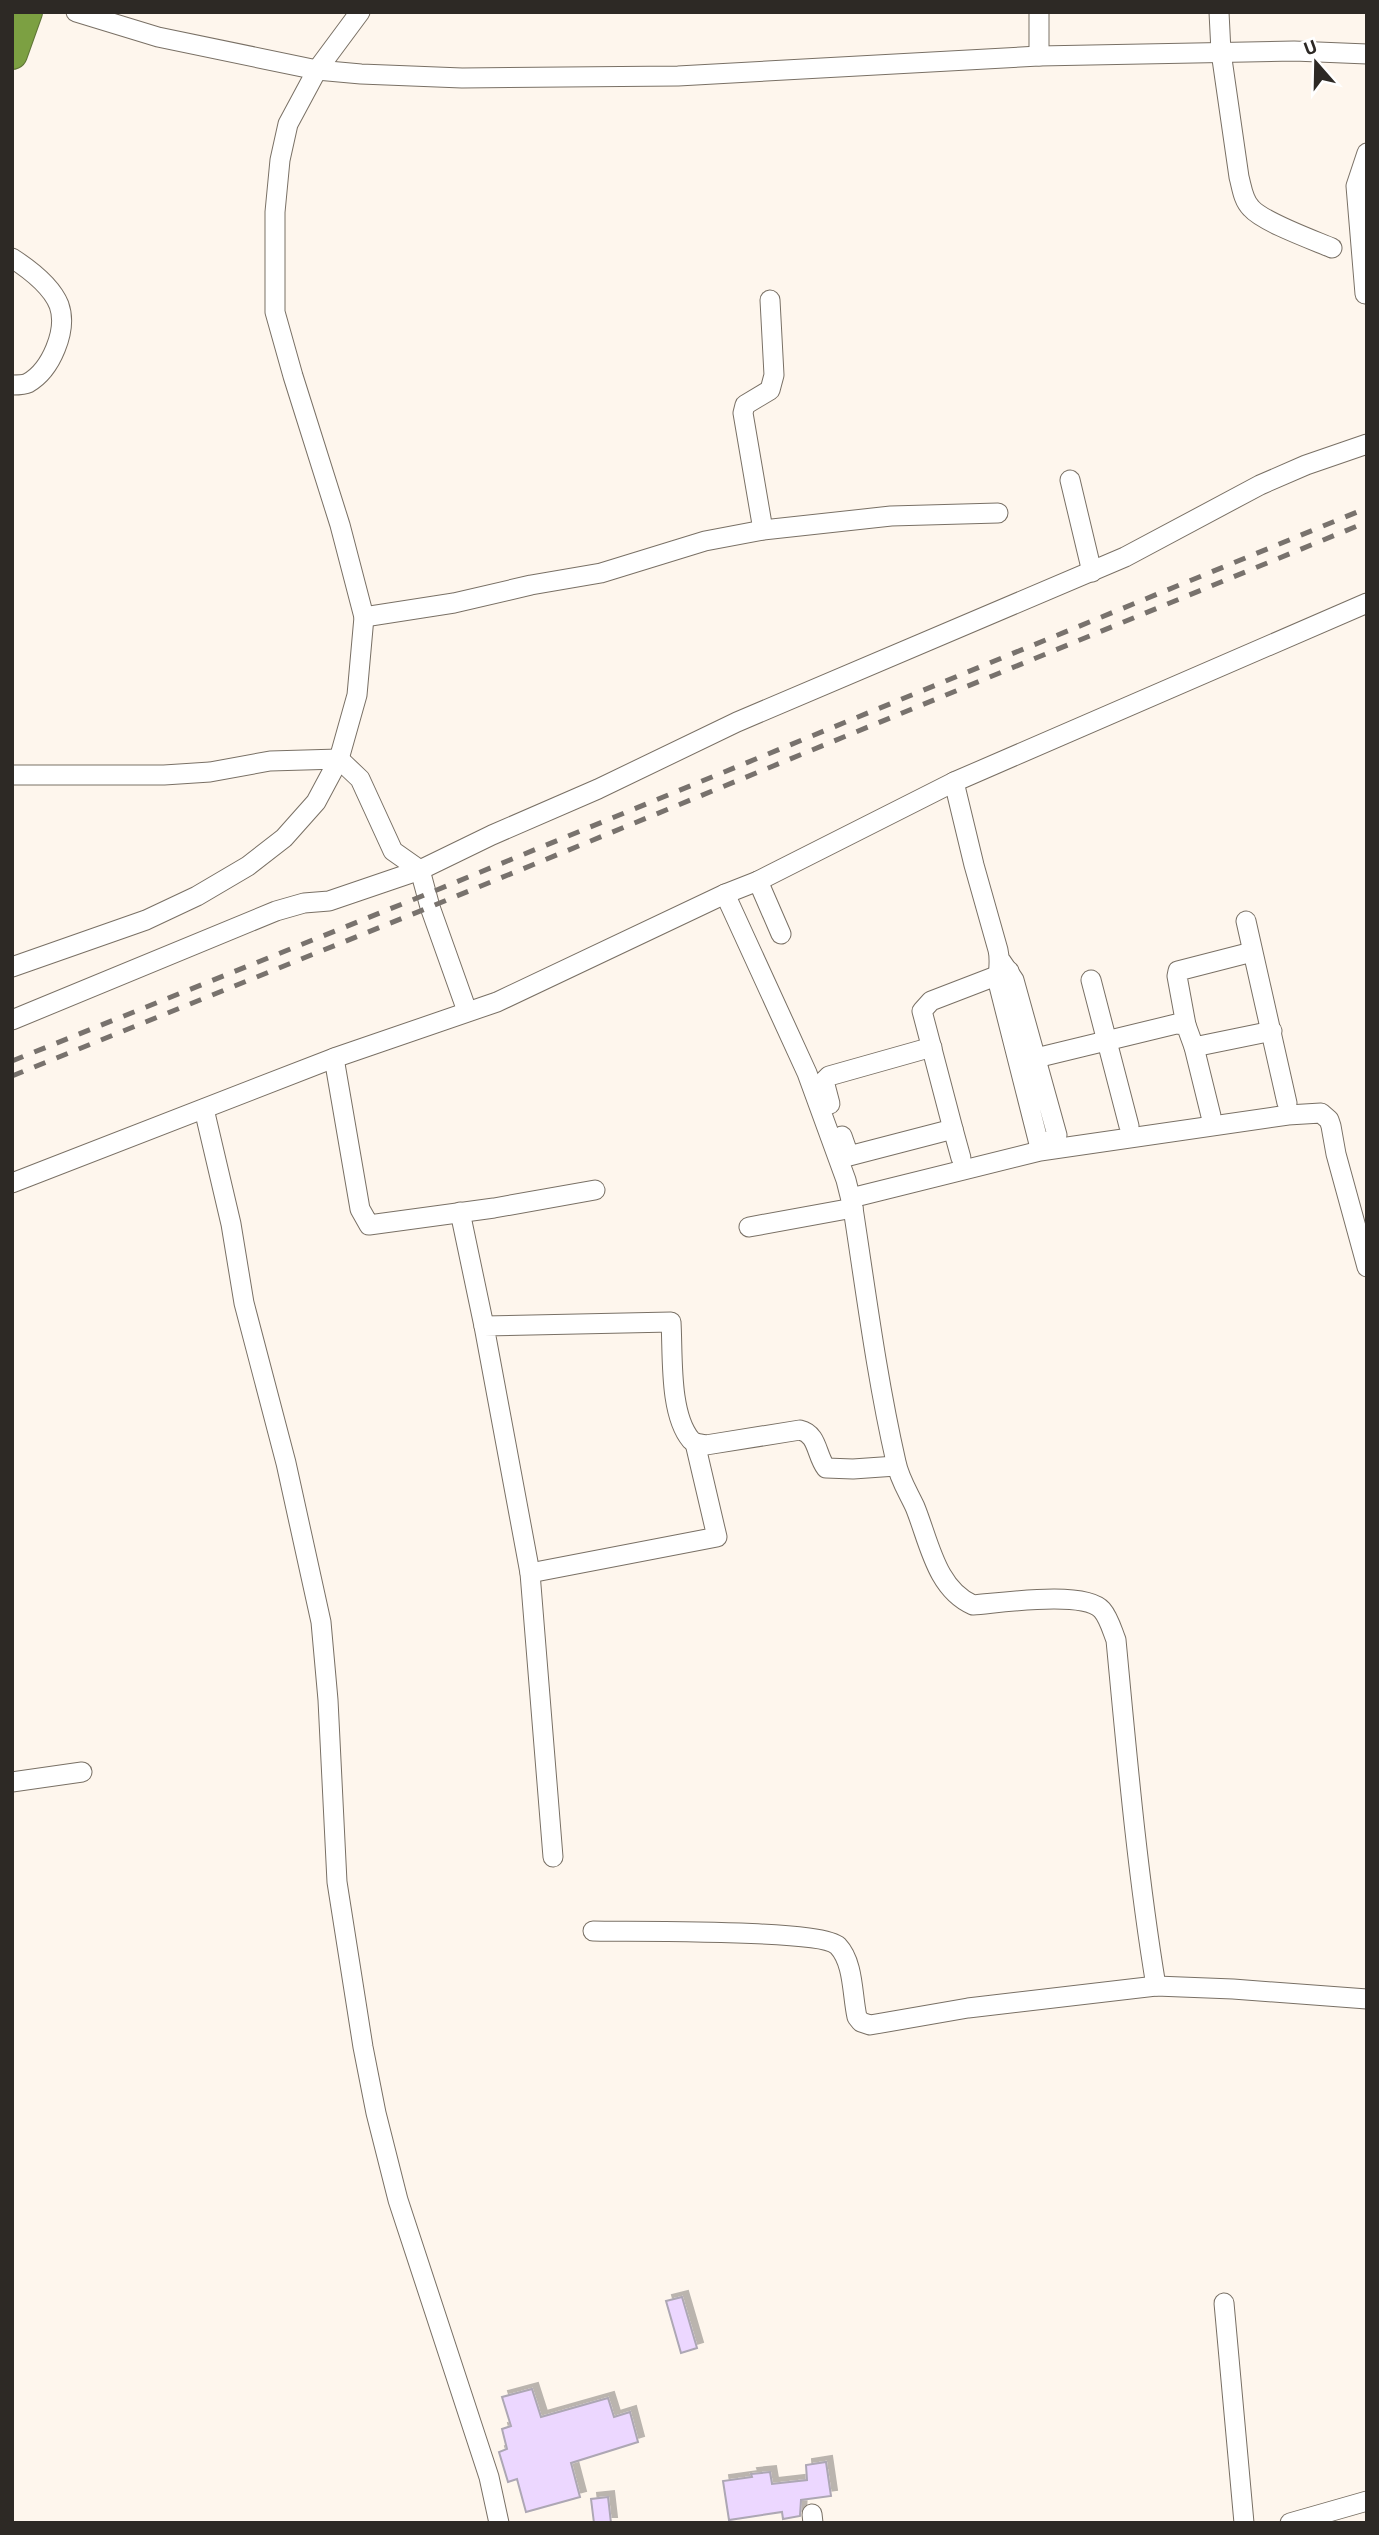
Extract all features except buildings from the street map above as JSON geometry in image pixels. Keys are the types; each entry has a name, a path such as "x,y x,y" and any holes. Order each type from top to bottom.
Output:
{"highway":[{"path":"12,54 27,12"}],"street":[{"path":"76,12 158,37 317,70 462,78 678,76 1039,56 1294,51 1367,54"},
{"path":"12,967 146,920 197,896 248,866 284,838 316,802 339,759 356,695 364,617 337,515 292,376 275,312 275,212 280,160 288,124 317,70 360,12"},
{"path":"1039,12 1039,56"},
{"path":"1219,12 1221,52 1244,197 1251,209 1332,248"},
{"path":"1365,294 1356,186 1367,153"},
{"path":"12,258 32,271 50,292 59,305 62,328 54,351 40,373 26,384 12,385"},
{"path":"763,530 744,413 745,405 770,390 774,376 770,300"},
{"path":"12,1020 276,911 304,903 330,901 420,870 737,722 1125,557 1260,485 1306,465 1367,444"},
{"path":"1070,480 1092,572"},
{"path":"364,617 454,603 531,585 601,573 705,541 763,530 891,516 998,513"},
{"path":"12,1183 334,1058 497,1002 758,881 954,782 1367,603"},
{"path":"12,775 164,775 211,772 270,761 339,759 360,779 393,852 420,870 430,907 467,1011"},
{"path":"954,782 974,866 1029,1062 1176,1024 1186,1025"},
{"path":"758,881 781,934"},
{"path":"725,894 807,1073 852,1203 896,1466 941,1572 950,1588 961,1599 973,1605 1069,1599 1087,1601 1101,1609 1109,1621 1116,1640 1133,1822 1156,1986"},
{"path":"1246,921 1287,1103"},
{"path":"1211,1116 1186,1025 1178,971 1252,951"},
{"path":"961,1158 922,1016 925,1007 932,1001 1002,969"},
{"path":"1091,980 1129,1126"},
{"path":"1194,1047 1272,1031"},
{"path":"932,1046 829,1076 824,1085 849,1156 953,1129"},
{"path":"334,1058 360,1209 369,1225 596,1190"},
{"path":"204,1109 231,1224 244,1303 309,1558 321,1622 328,1700 337,1882 376,2113 398,2200 489,2477 499,2523"},
{"path":"748,1227 852,1203 1040,1151 1321,1113 1329,1119 1367,1267"},
{"path":"460,1212 530,1573 553,1857"},
{"path":"484,1326 671,1322 674,1389 680,1417 695,1443 706,1445 800,1430 808,1431 812,1436 819,1458 826,1468 843,1470 896,1466"},
{"path":"530,1573 717,1537 695,1443"},
{"path":"12,1782 82,1772"},
{"path":"593,1931 795,1936 835,1943 845,1955 857,2017 861,2022 870,2025 968,2008 1156,1986 1367,1999"},
{"path":"1224,2304 1244,2523"},
{"path":"1290,2523 1367,2501"}],"railway":[{"path":"12,1061 427,894 1367,508"},
{"path":"12,1076 1367,522"}]}
